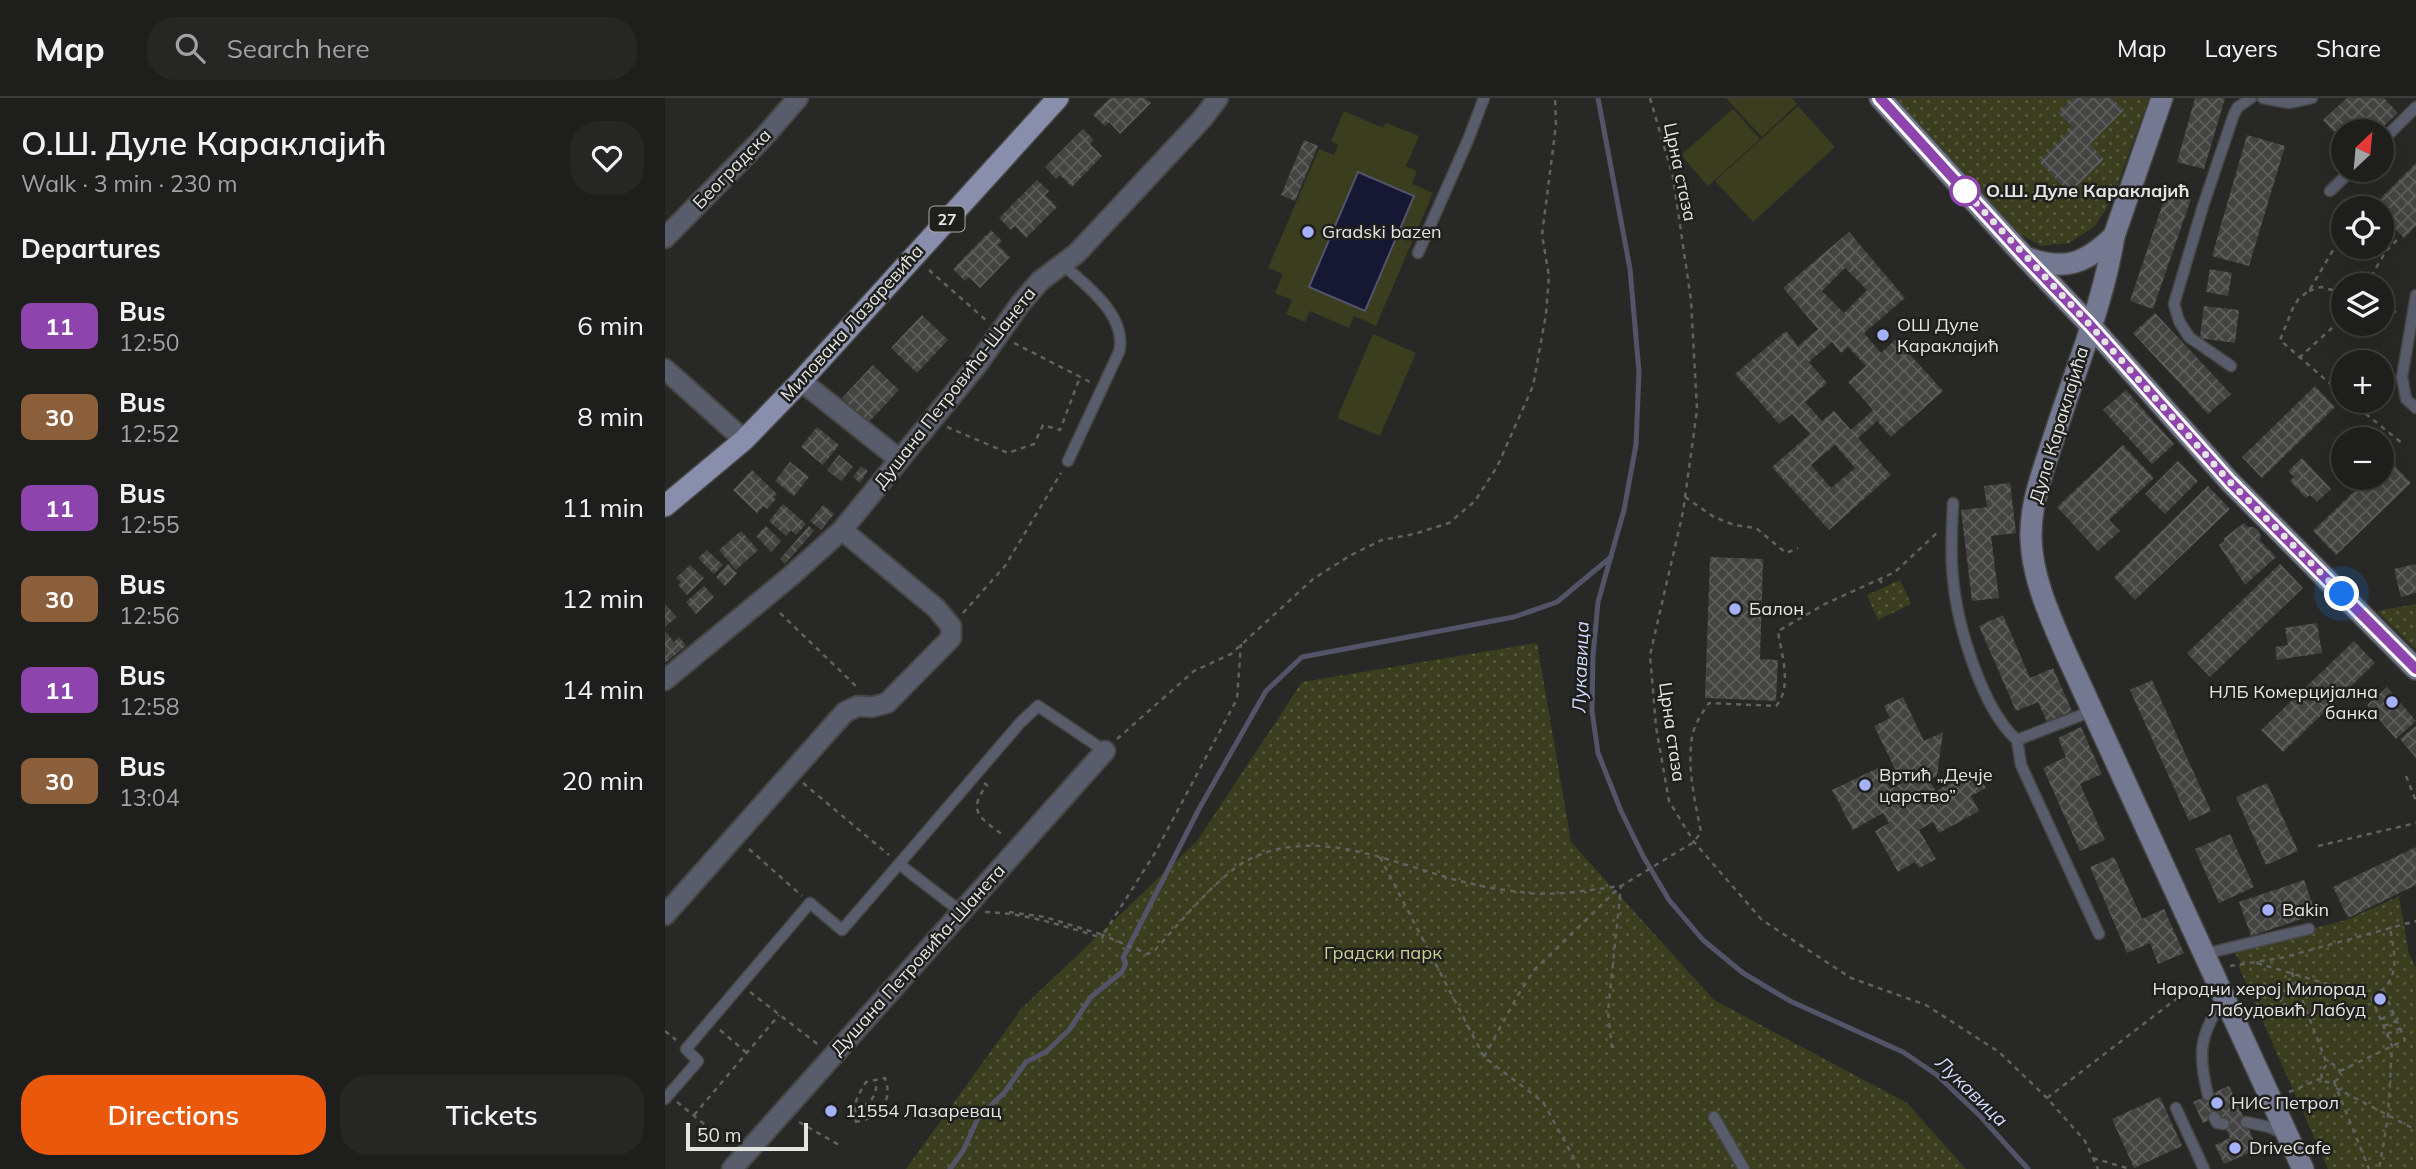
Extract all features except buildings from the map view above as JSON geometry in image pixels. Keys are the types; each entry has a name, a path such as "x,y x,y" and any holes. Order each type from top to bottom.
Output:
{"main road":[{"name":"Милована Лазаревића","path":"665,506 744,440 801,381 1058,98"}],"street":[{"name":"Београдска","path":"665,238 798,98"},
{"name":"Душана Петровића-Шанета","path":"665,680 792,576 842,530 977,365 1040,281 1077,253 1194,128 1218,98"},
{"path":"1880,98 2090,325 2230,482 2416,669"},
{"name":"Дула Караклајића","path":"2162,98 2114,236 2090,325 2038,486 2033,506 2031,539 2047,609 2303,1169"},
{"path":"2024,256 2049,264 2075,264 2095,254 2114,236"},
{"path":"665,369 744,440"},
{"path":"801,381 899,459"},
{"path":"665,915 845,712 858,706 871,707 887,703 951,638 951,626 936,608 842,530"},
{"name":"Душана Петровића-Шанета","path":"735,1159 1105,751"}],"lane":[{"path":"1418,253 1484,98"},
{"path":"2231,366 2189,337 2179,321 2175,304 2203,206 2234,114 2238,107 2251,98"},
{"path":"2263,98 2289,103 2312,98"},
{"path":"2394,129 2416,107"},
{"path":"2330,191 2339,182"},
{"path":"1062,264 1108,309 1117,325 1121,345 1068,461"},
{"path":"2416,295 2403,368 2406,399 2416,408"},
{"path":"1953,503 1953,578 1963,633 2000,723 2017,740 2021,765 2099,934"},
{"path":"667,1097 698,1061 686,1049 810,903 842,930 1038,706 1105,751"},
{"path":"2017,740 2092,711"},
{"path":"899,864 960,911"},
{"path":"2204,954 2309,929"},
{"path":"2209,1095 2201,1062 2201,1048 2224,997"},
{"path":"2176,1108 2204,1169"},
{"path":"1714,1117 1744,1169"},
{"path":"2214,1117 2217,1123 2224,1124"},
{"path":"2246,1122 2269,1127 2287,1135"}],"path":[{"path":"1105,751 1194,671 1231,654 1313,579 1351,555 1382,540 1449,523 1475,501 1497,467 1532,386 1546,314 1549,276 1542,235 1556,125 1555,98"},
{"name":"Црна стаза","path":"1650,98 1672,177 1691,300 1697,410 1685,497 1650,654 1656,727 1669,801 1694,842 1762,920 1851,978 1926,1005 1999,1052 2047,1098 2085,1141 2098,1169"},
{"path":"2373,273 2386,251 2399,238"},
{"path":"2309,291 2331,253"},
{"path":"2331,290 2321,287 2299,298 2280,340 2331,385"},
{"path":"2394,311 2411,317"},
{"path":"2299,358 2331,328"},
{"path":"942,424 1008,453 1034,444 1043,425 1060,430 1080,377"},
{"path":"2365,413 2403,444"},
{"path":"951,626 1006,566 1068,461"},
{"path":"1685,497 1714,517 1734,525 1756,528 1786,553 1798,548"},
{"path":"1484,1056 1535,969 1621,886 1694,842 1701,832 1694,801 1692,737 1699,717 1709,702 1776,706 1781,700 1784,662 1778,631 1825,604 1895,572 1952,519"},
{"path":"1879,579 1884,586"},
{"path":"780,613 858,687 860,692"},
{"path":"960,911 1002,912 1102,938 1155,853 1237,699 1241,644"},
{"path":"976,775 987,785 978,799 978,815 1012,843"},
{"path":"2406,776 2416,801"},
{"path":"800,781 899,864"},
{"path":"2318,846 2416,823"},
{"path":"744,845 810,903"},
{"path":"1105,935 1148,954 1155,950 1230,871 1247,860 1272,851 1303,846 1331,847 1380,857 1467,883 1523,893 1569,892 1621,886"},
{"path":"1380,857 1484,1056 1543,1102 1580,1169"},
{"path":"1612,1048 1608,1012 1621,886"},
{"path":"2230,966 2257,963 2416,920"},
{"path":"2257,963 2371,997 2384,990 2396,964 2390,928"},
{"path":"2291,973 2280,1003 2307,1012"},
{"path":"2291,973 2327,1064"},
{"path":"2047,1098 2203,979"},
{"path":"742,986 826,1051"},
{"path":"2340,1071 2405,1040 2384,990"},
{"path":"2371,997 2392,1046 2388,1117 2379,1169"},
{"path":"2381,1019 2394,1014"},
{"path":"694,1115 779,1015"},
{"path":"710,1021 747,1054"},
{"path":"2384,1026 2397,1021"},
{"path":"2387,1034 2401,1028"},
{"path":"2327,1064 2333,1064 2340,1071"},
{"path":"2327,1064 2321,1073 2326,1082 2338,1079 2340,1071"},
{"path":"2289,1092 2322,1078"},
{"path":"885,1079 885,1104 869,1119 855,1124 854,1110 854,1103 866,1082 885,1079"},
{"path":"854,1110 869,1104 873,1099 876,1080"},
{"path":"2334,1082 2369,1169"},
{"path":"2336,1088 2416,1130"},
{"path":"667,1097 694,1115 735,1159"},
{"path":"797,1121 839,1145"},
{"path":"2093,1158 2130,1169"}],"green space":[{"path":"1726,98 1791,98 1797,104 1762,137"},
{"path":"1892,98 2149,98 2112,200 2095,226 2069,243 2041,246 2012,230"},
{"path":"1798,106 1835,147 1753,222 1715,181"},
{"path":"1733,109 1760,139 1708,186 1681,155"},
{"name":"Gradski bazen","path":"1344,111 1383,128 1386,123 1419,136 1406,166 1417,171 1412,184 1433,193 1376,326 1354,316 1349,328 1310,311 1305,322 1286,314 1292,300 1275,293 1283,274 1268,268 1319,149 1334,155 1338,144 1331,141"},
{"path":"1373,334 1416,353 1380,436 1337,418"},
{"path":"1900,580 1911,604 1878,620 1867,595"},
{"path":"2416,604 2416,650 2377,611"},
{"name":"Градски парк","path":"1537,643 1571,842 1714,1000 1907,1103 1966,1169 906,1169 1022,1008 1197,841 1302,682"},
{"path":"2399,896 2409,954 2416,968 2416,1169 2328,1169 2238,965 2241,963 2233,950 2349,919"}],"water":[{"path":"1358,172 1414,196 1365,311 1309,287"}],"waterway":[{"name":"Лукавица","path":"1598,98 1630,269 1639,372 1636,445 1624,510 1598,602 1593,656 1592,711 1598,753 1621,811 1669,900 1703,940 1743,973 1790,1001 1903,1052 1937,1075 1981,1117 2028,1169"},
{"path":"950,1169 963,1151 979,1116 1004,1093 1026,1062 1046,1052 1069,1030 1091,997 1122,972 1126,963 1123,958 1199,809 1266,691 1302,657 1514,617 1557,602 1611,557"}],"bus line":[{"name":"11","path":"1880,98 2090,325 2230,482 2416,669"}],"place":[{"name":"О.Ш. Дуле Караклајић","path":"1965,191"},
{"name":"Gradski bazen","path":"1308,232"},
{"name":"ОШ Дуле Караклајић","path":"1883,335"},
{"name":"Балон","path":"1735,609"},
{"name":"НЛБ Комерцијална банка","path":"2392,702"},
{"name":"Вртић „Дечје царство”","path":"1865,785"},
{"name":"Bakin","path":"2268,910"},
{"name":"Народни херој Милорад Лабудовић Лабуд","path":"2380,999"},
{"name":"НИС Петрол","path":"2217,1103"},
{"name":"11554 Лазаревац","path":"831,1111"},
{"name":"DriveCafe","path":"2235,1148"}],"route":[{"path":"1965,191 1962,188 2090,325 2230,482 2342,594"}]}
